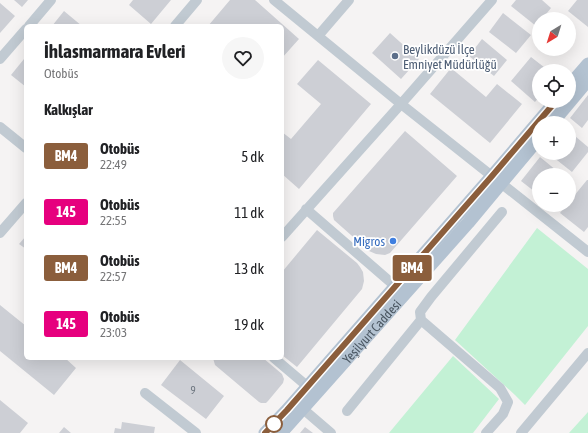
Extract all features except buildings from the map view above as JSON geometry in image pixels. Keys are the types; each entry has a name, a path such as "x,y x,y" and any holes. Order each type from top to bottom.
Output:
{"main road":[{"path":"576,78 588,64"},
{"path":"558,116 588,80"},
{"name":"Yeşilyurt Caddesi","path":"282,433 468,223 496,180 551,108"},
{"name":"Yeşilyurt Caddesi","path":"265,433 395,286 496,180 532,145"}],"street":[{"path":"30,24 51,0"},
{"path":"177,24 197,0"},
{"path":"274,0 496,180 587,250"},
{"path":"318,36 348,0"},
{"path":"284,235 492,0"},
{"path":"0,59 24,31"},
{"path":"0,127 24,146"},
{"path":"0,233 24,204"},
{"path":"306,210 395,286"},
{"path":"486,433 503,414 508,402 500,388 421,320 420,312 430,297 502,212"},
{"path":"347,411 421,320"},
{"path":"521,433 588,353"},
{"path":"276,360 307,386"},
{"path":"145,393 196,433"},
{"path":"303,409 331,433"}],"green space":[{"path":"537,228 588,269 588,326 525,405 455,340"},
{"path":"453,356 499,399 473,433 389,433"},
{"path":"588,412 588,433 569,433"}],"bus line":[{"name":"BM4","path":"265,433 287,410 550,108"}],"place":[{"name":"Beylikdüzü İlçe Emniyet Müdürlüğü","path":"395,56"},
{"name":"Migros","path":"393,241"}]}
